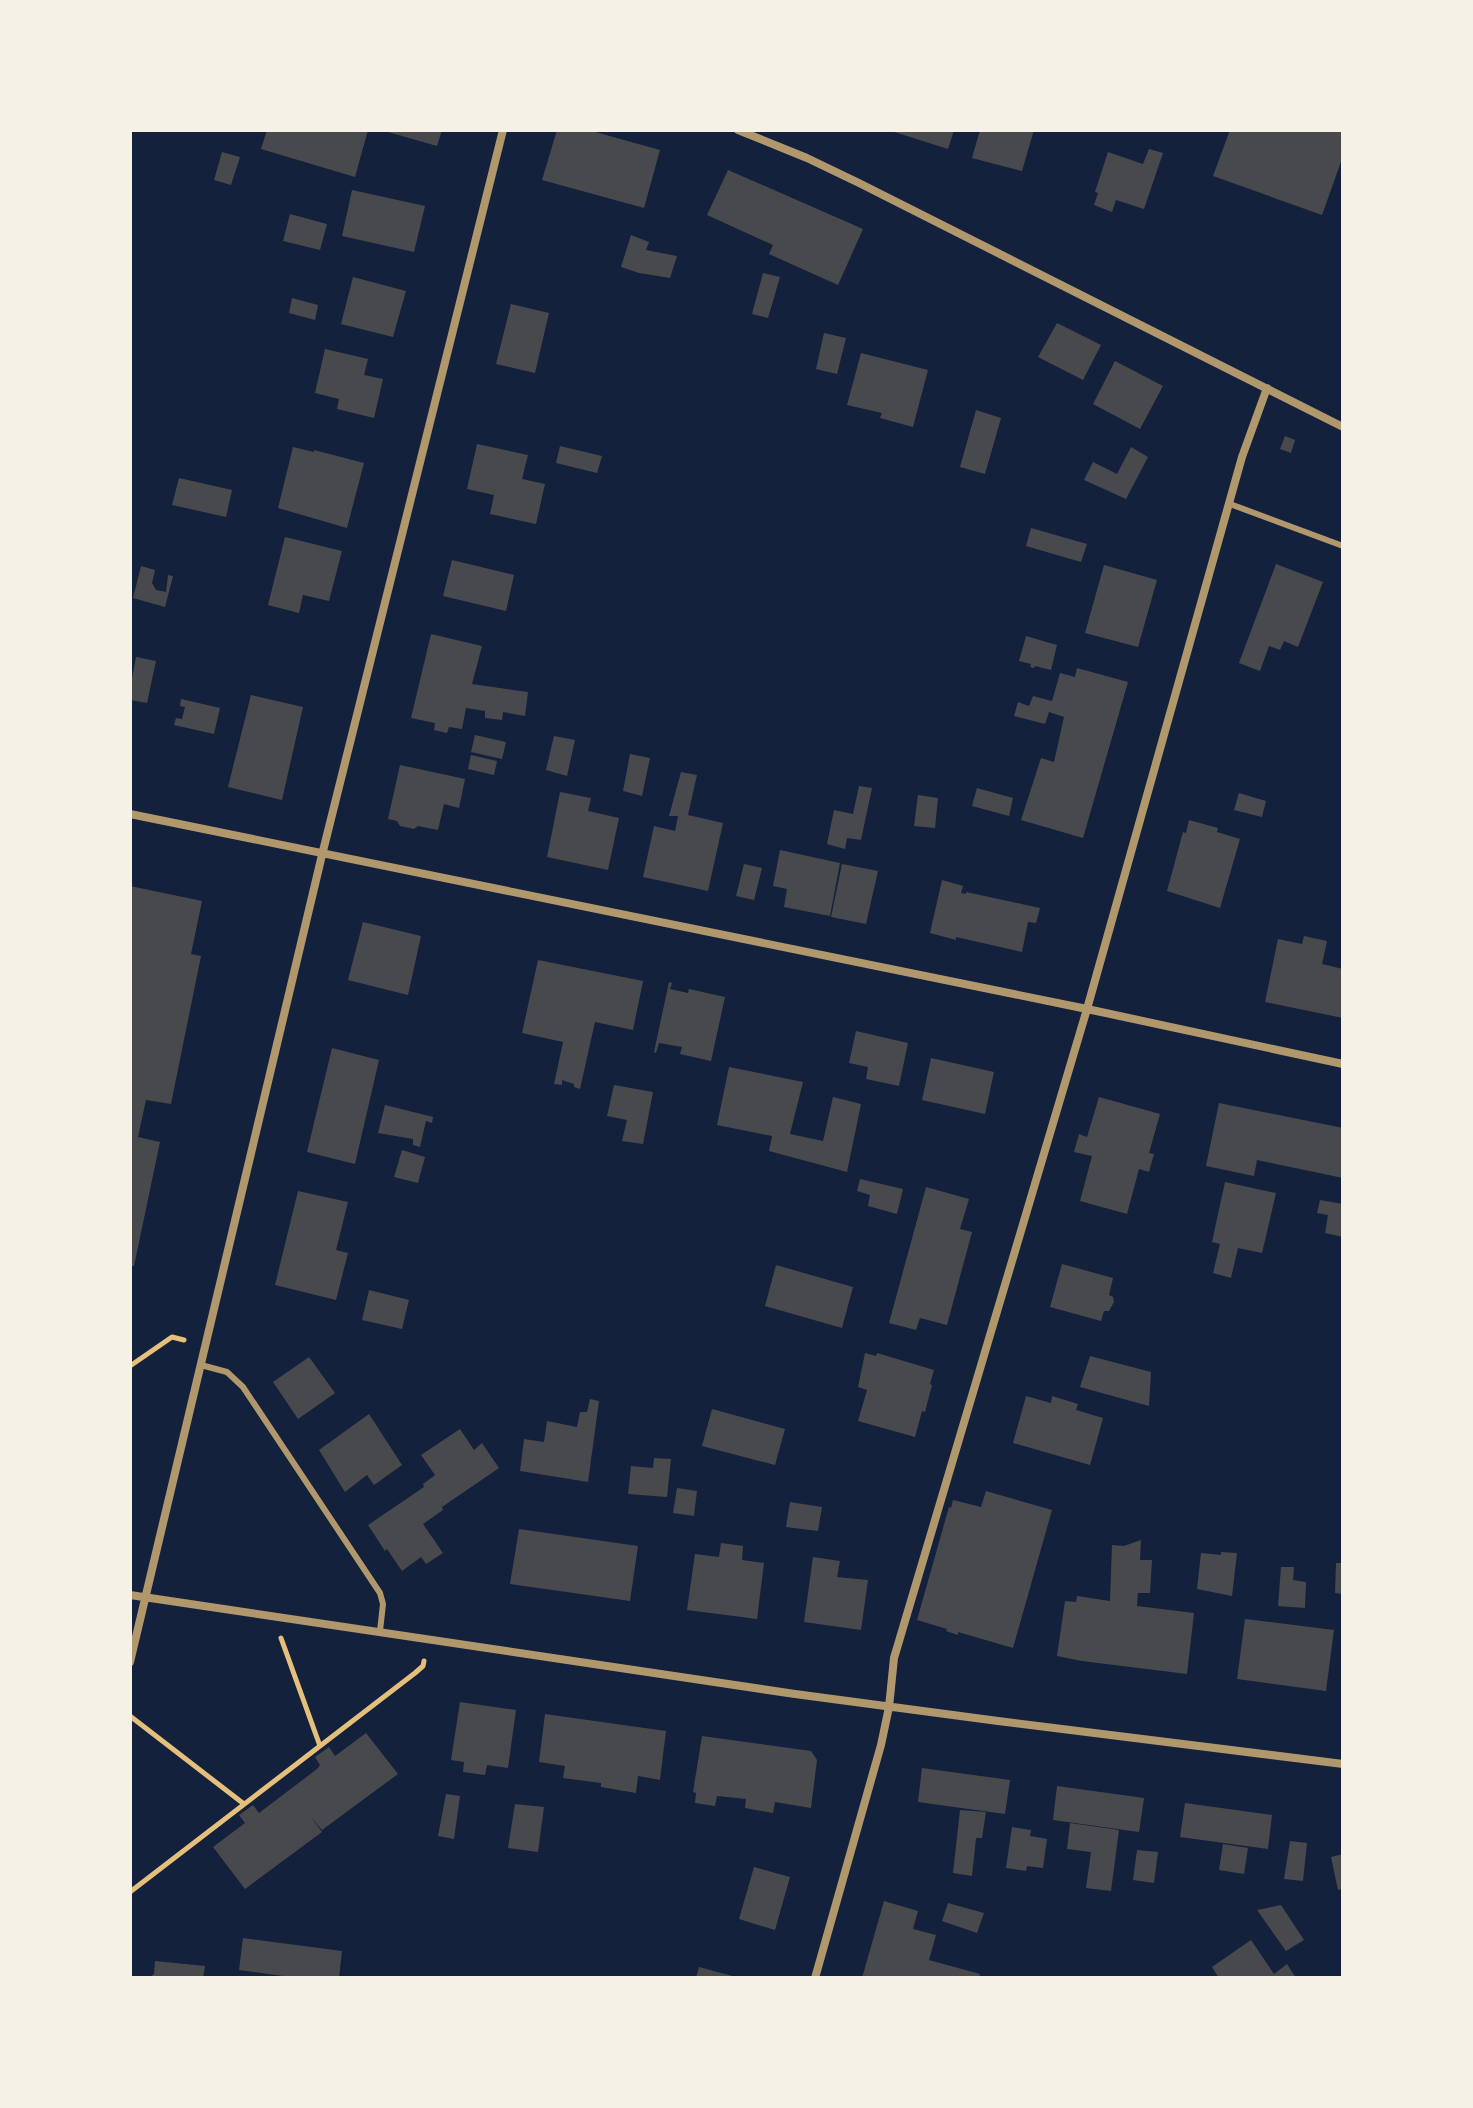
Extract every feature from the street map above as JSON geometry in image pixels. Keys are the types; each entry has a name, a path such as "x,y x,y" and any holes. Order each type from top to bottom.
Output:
{"street":[{"path":"130,1662 322,855 503,130"},
{"path":"738,130 859,183 1343,427"},
{"path":"815,1978 881,1745 894,1658 1087,1009 1249,437 1267,388"},
{"path":"130,814 1343,1064"},
{"path":"130,1595 889,1707 1343,1764"}],"lane":[{"path":"1230,504 1343,546"},
{"path":"201,1365 227,1372 243,1387 380,1593 383,1604 380,1631"}],"path":[{"path":"130,1366 172,1337 206,1345"},
{"path":"273,1615 320,1746"},
{"path":"130,1892 423,1666 428,1639"},
{"path":"130,1716 244,1804"}],"building":[{"path":"267,130 368,130 355,177 261,149"},
{"path":"381,130 442,130 437,146"},
{"path":"557,130 588,130 660,150 644,208 542,180"},
{"path":"888,130 954,130 948,149"},
{"path":"980,130 1034,130 1022,171 972,158"},
{"path":"1230,130 1343,130 1343,156 1322,215 1213,176"},
{"path":"1149,149 1163,153 1144,209 1116,200 1112,212 1094,205 1108,152 1143,164"},
{"path":"222,152 240,157 231,185 214,180"},
{"path":"728,170 863,229 838,285 769,254 773,245 707,215"},
{"path":"352,190 425,206 414,252 342,236"},
{"path":"290,214 327,224 320,250 283,241"},
{"path":"631,235 649,242 646,250 677,256 670,278 621,267"},
{"path":"763,273 780,277 768,318 752,314"},
{"path":"353,277 406,291 393,337 341,324"},
{"path":"292,298 318,305 315,320 289,313"},
{"path":"511,304 549,313 535,373 496,364"},
{"path":"1057,323 1101,345 1083,380 1038,357"},
{"path":"824,333 846,338 837,374 816,369"},
{"path":"325,349 368,359 364,375 383,379 374,418 337,409 339,399 315,393"},
{"path":"861,353 928,370 913,427 880,418 882,413 847,405"},
{"path":"1115,361 1163,386 1140,429 1093,404"},
{"path":"976,410 1001,418 985,474 960,467"},
{"path":"1285,436 1295,440 1291,453 1280,449"},
{"path":"477,444 528,455 522,479 545,484 536,524 490,514 494,495 467,489"},
{"path":"560,446 602,456 597,473 556,463"},
{"path":"293,447 364,463 347,528 278,508"},
{"path":"1131,447 1148,457 1126,499 1084,480 1093,462 1117,474"},
{"path":"179,478 232,490 226,517 172,505"},
{"path":"1031,528 1087,544 1081,562 1026,546"},
{"path":"285,537 342,551 329,601 303,595 299,613 268,605"},
{"path":"452,560 514,575 506,611 443,596"},
{"path":"1276,564 1323,582 1298,647 1284,641 1280,650 1269,646 1260,671 1239,663"},
{"path":"1104,565 1157,580 1138,647 1085,633"},
{"path":"141,566 155,570 152,583 156,590 166,592 168,575 173,576 165,607 133,598"},
{"path":"431,634 482,646 472,684 528,692 525,716 503,712 502,720 485,718 485,711 466,708 462,729 449,727 447,733 434,730 435,723 411,718"},
{"path":"1026,636 1057,645 1051,670 1030,667 1031,664 1019,661"},
{"path":"136,657 156,661 147,703 130,700"},
{"path":"1077,668 1128,682 1083,838 1021,820 1041,758 1054,762 1064,717 1049,712 1045,724 1014,716 1018,702 1029,706 1033,696 1052,701 1060,673 1075,677"},
{"path":"251,695 303,707 282,800 228,787"},
{"path":"181,699 220,708 214,734 174,725 176,718 182,719 185,707 180,706"},
{"path":"475,735 506,742 502,759 471,752"},
{"path":"554,736 575,740 567,776 546,770"},
{"path":"630,754 650,758 642,796 623,791"},
{"path":"471,755 497,761 494,775 468,769"},
{"path":"400,765 465,779 459,808 444,804 438,830 400,826 397,821 388,819"},
{"path":"681,772 697,775 688,815 723,823 708,891 643,877 654,826 675,831 678,816 669,816"},
{"path":"859,786 872,788 861,840 847,838 845,849 827,844 834,810 853,814"},
{"path":"977,788 1013,798 1009,816 972,806"},
{"path":"560,792 591,798 588,811 619,818 608,870 547,857"},
{"path":"1239,793 1266,801 1262,817 1234,810"},
{"path":"918,795 938,798 935,828 914,826"},
{"path":"1189,820 1218,828 1217,832 1240,839 1220,908 1167,891"},
{"path":"780,850 840,863 830,916 784,907 787,889 773,886"},
{"path":"744,864 762,868 754,900 736,896"},
{"path":"842,864 878,871 866,924 831,917"},
{"path":"942,880 963,886 961,893 1040,908 1036,923 1028,922 1022,952 930,933"},
{"path":"130,886 202,901 191,954 201,956 171,1104 146,1100 138,1137 160,1142 134,1266 130,1266"},
{"path":"363,922 421,936 408,995 348,980"},
{"path":"1304,936 1327,941 1322,964 1343,969 1343,1018 1265,1002 1278,939 1302,944"},
{"path":"538,960 643,981 633,1030 595,1022 580,1089 562,1080 562,1085 554,1084 563,1042 522,1033"},
{"path":"669,982 672,983 670,989 688,993 689,989 725,997 711,1061 680,1054 682,1047 659,1043 654,1052"},
{"path":"856,1031 908,1043 899,1086 866,1079 868,1067 849,1063"},
{"path":"332,1048 379,1060 355,1164 307,1152"},
{"path":"931,1058 994,1072 985,1114 922,1100"},
{"path":"729,1067 803,1082 790,1134 823,1141 833,1097 861,1104 847,1172 769,1151 772,1136 717,1125"},
{"path":"614,1085 653,1092 643,1144 622,1141 627,1120 607,1116"},
{"path":"1099,1097 1160,1114 1149,1153 1154,1154 1149,1172 1139,1169 1127,1214 1080,1201 1092,1156 1074,1152 1079,1134 1087,1137"},
{"path":"1219,1103 1343,1128 1343,1178 1257,1160 1254,1176 1206,1166"},
{"path":"385,1105 433,1117 432,1123 426,1121 420,1147 413,1145 413,1139 378,1133"},
{"path":"402,1150 425,1157 418,1183 394,1177"},
{"path":"860,1179 903,1189 897,1214 868,1206 870,1195 857,1191"},
{"path":"1225,1182 1276,1193 1262,1253 1238,1248 1231,1278 1213,1273 1220,1244 1212,1242"},
{"path":"926,1187 969,1199 960,1229 972,1232 947,1325 920,1318 916,1330 889,1323"},
{"path":"298,1191 348,1202 336,1250 348,1253 336,1300 275,1285"},
{"path":"1320,1200 1343,1204 1343,1237 1325,1233 1328,1215 1317,1213"},
{"path":"1062,1264 1113,1278 1109,1295 1114,1302 1109,1311 1104,1311 1101,1321 1050,1307"},
{"path":"776,1265 853,1287 842,1328 765,1306"},
{"path":"369,1290 409,1300 402,1329 362,1320"},
{"path":"865,1353 876,1356 877,1353 934,1370 925,1412 922,1411 915,1437 858,1421 867,1390 858,1387"},
{"path":"1090,1356 1151,1372 1149,1406 1080,1387"},
{"path":"309,1357 335,1393 298,1419 273,1382"},
{"path":"1026,1396 1051,1403 1052,1396 1078,1404 1076,1410 1103,1418 1090,1465 1013,1443"},
{"path":"590,1399 599,1401 588,1482 520,1471 524,1439 544,1442 547,1421 577,1427 580,1412 587,1412"},
{"path":"712,1409 785,1429 775,1465 702,1446"},
{"path":"369,1414 402,1465 374,1485 367,1475 345,1492 319,1450"},
{"path":"460,1429 474,1450 482,1443 499,1468 442,1507 443,1510 423,1524 443,1553 426,1564 421,1557 402,1571 368,1525 424,1487 423,1484 435,1475 421,1455"},
{"path":"654,1458 671,1459 667,1497 628,1494 631,1466 653,1468"},
{"path":"677,1488 697,1491 694,1516 673,1513"},
{"path":"986,1491 1052,1510 1013,1648 958,1632 958,1635 917,1620 949,1507 953,1500 981,1507"},
{"path":"790,1502 822,1507 818,1531 786,1527"},
{"path":"519,1529 638,1546 630,1601 510,1584"},
{"path":"1141,1540 1140,1560 1152,1560 1150,1593 1138,1593 1137,1606 1194,1613 1187,1674 1057,1656 1065,1601 1076,1602 1077,1596 1110,1601 1112,1545 1124,1546"},
{"path":"721,1543 743,1546 742,1560 764,1563 757,1619 687,1610 695,1554 719,1557"},
{"path":"1221,1552 1237,1553 1232,1596 1197,1589 1201,1553 1221,1555"},
{"path":"813,1557 840,1561 837,1577 868,1580 861,1630 804,1622"},
{"path":"1336,1563 1343,1563 1343,1594 1335,1593"},
{"path":"1281,1567 1294,1567 1293,1580 1306,1582 1305,1608 1278,1606"},
{"path":"1245,1619 1334,1630 1326,1691 1237,1679"},
{"path":"460,1702 516,1710 508,1768 487,1765 485,1775 463,1772 464,1762 451,1760"},
{"path":"545,1714 666,1731 660,1780 638,1776 636,1793 601,1787 601,1783 563,1778 565,1766 539,1762"},
{"path":"366,1733 398,1774 322,1830 311,1817 322,1832 245,1889 213,1847 245,1823 239,1815 253,1805 259,1813 317,1769 320,1765 315,1757 329,1747 335,1756"},
{"path":"702,1736 811,1751 817,1760 811,1808 775,1802 773,1813 745,1808 746,1799 717,1796 715,1806 695,1803 696,1793 693,1792"},
{"path":"922,1768 1010,1780 1005,1814 918,1802"},
{"path":"1057,1786 1144,1798 1139,1832 1053,1820"},
{"path":"446,1794 460,1796 454,1839 438,1836"},
{"path":"1185,1803 1272,1815 1268,1849 1180,1837"},
{"path":"515,1804 544,1807 538,1852 508,1848"},
{"path":"960,1810 986,1812 982,1838 976,1838 972,1876 953,1873"},
{"path":"1070,1823 1119,1830 1111,1891 1086,1888 1091,1852 1067,1849"},
{"path":"1012,1827 1031,1830 1030,1836 1047,1839 1043,1868 1027,1866 1026,1871 1006,1868"},
{"path":"1290,1841 1307,1843 1303,1881 1284,1879"},
{"path":"1223,1844 1248,1848 1244,1874 1219,1870"},
{"path":"1137,1850 1158,1852 1154,1883 1133,1880"},
{"path":"1343,1854 1343,1889 1338,1890 1331,1857"},
{"path":"754,1867 790,1877 775,1930 739,1919"},
{"path":"884,1901 918,1911 913,1929 936,1935 929,1960 980,1974 979,1978 862,1978"},
{"path":"948,1903 984,1913 977,1933 942,1921"},
{"path":"1281,1905 1304,1940 1286,1951 1257,1910"},
{"path":"243,1938 342,1951 339,1978 298,1978 239,1970"},
{"path":"1251,1940 1274,1974 1287,1964 1296,1978 1219,1978 1212,1967"},
{"path":"155,1961 205,1966 203,1978 148,1978 154,1974"},
{"path":"699,1967 736,1977 696,1978"}]}
